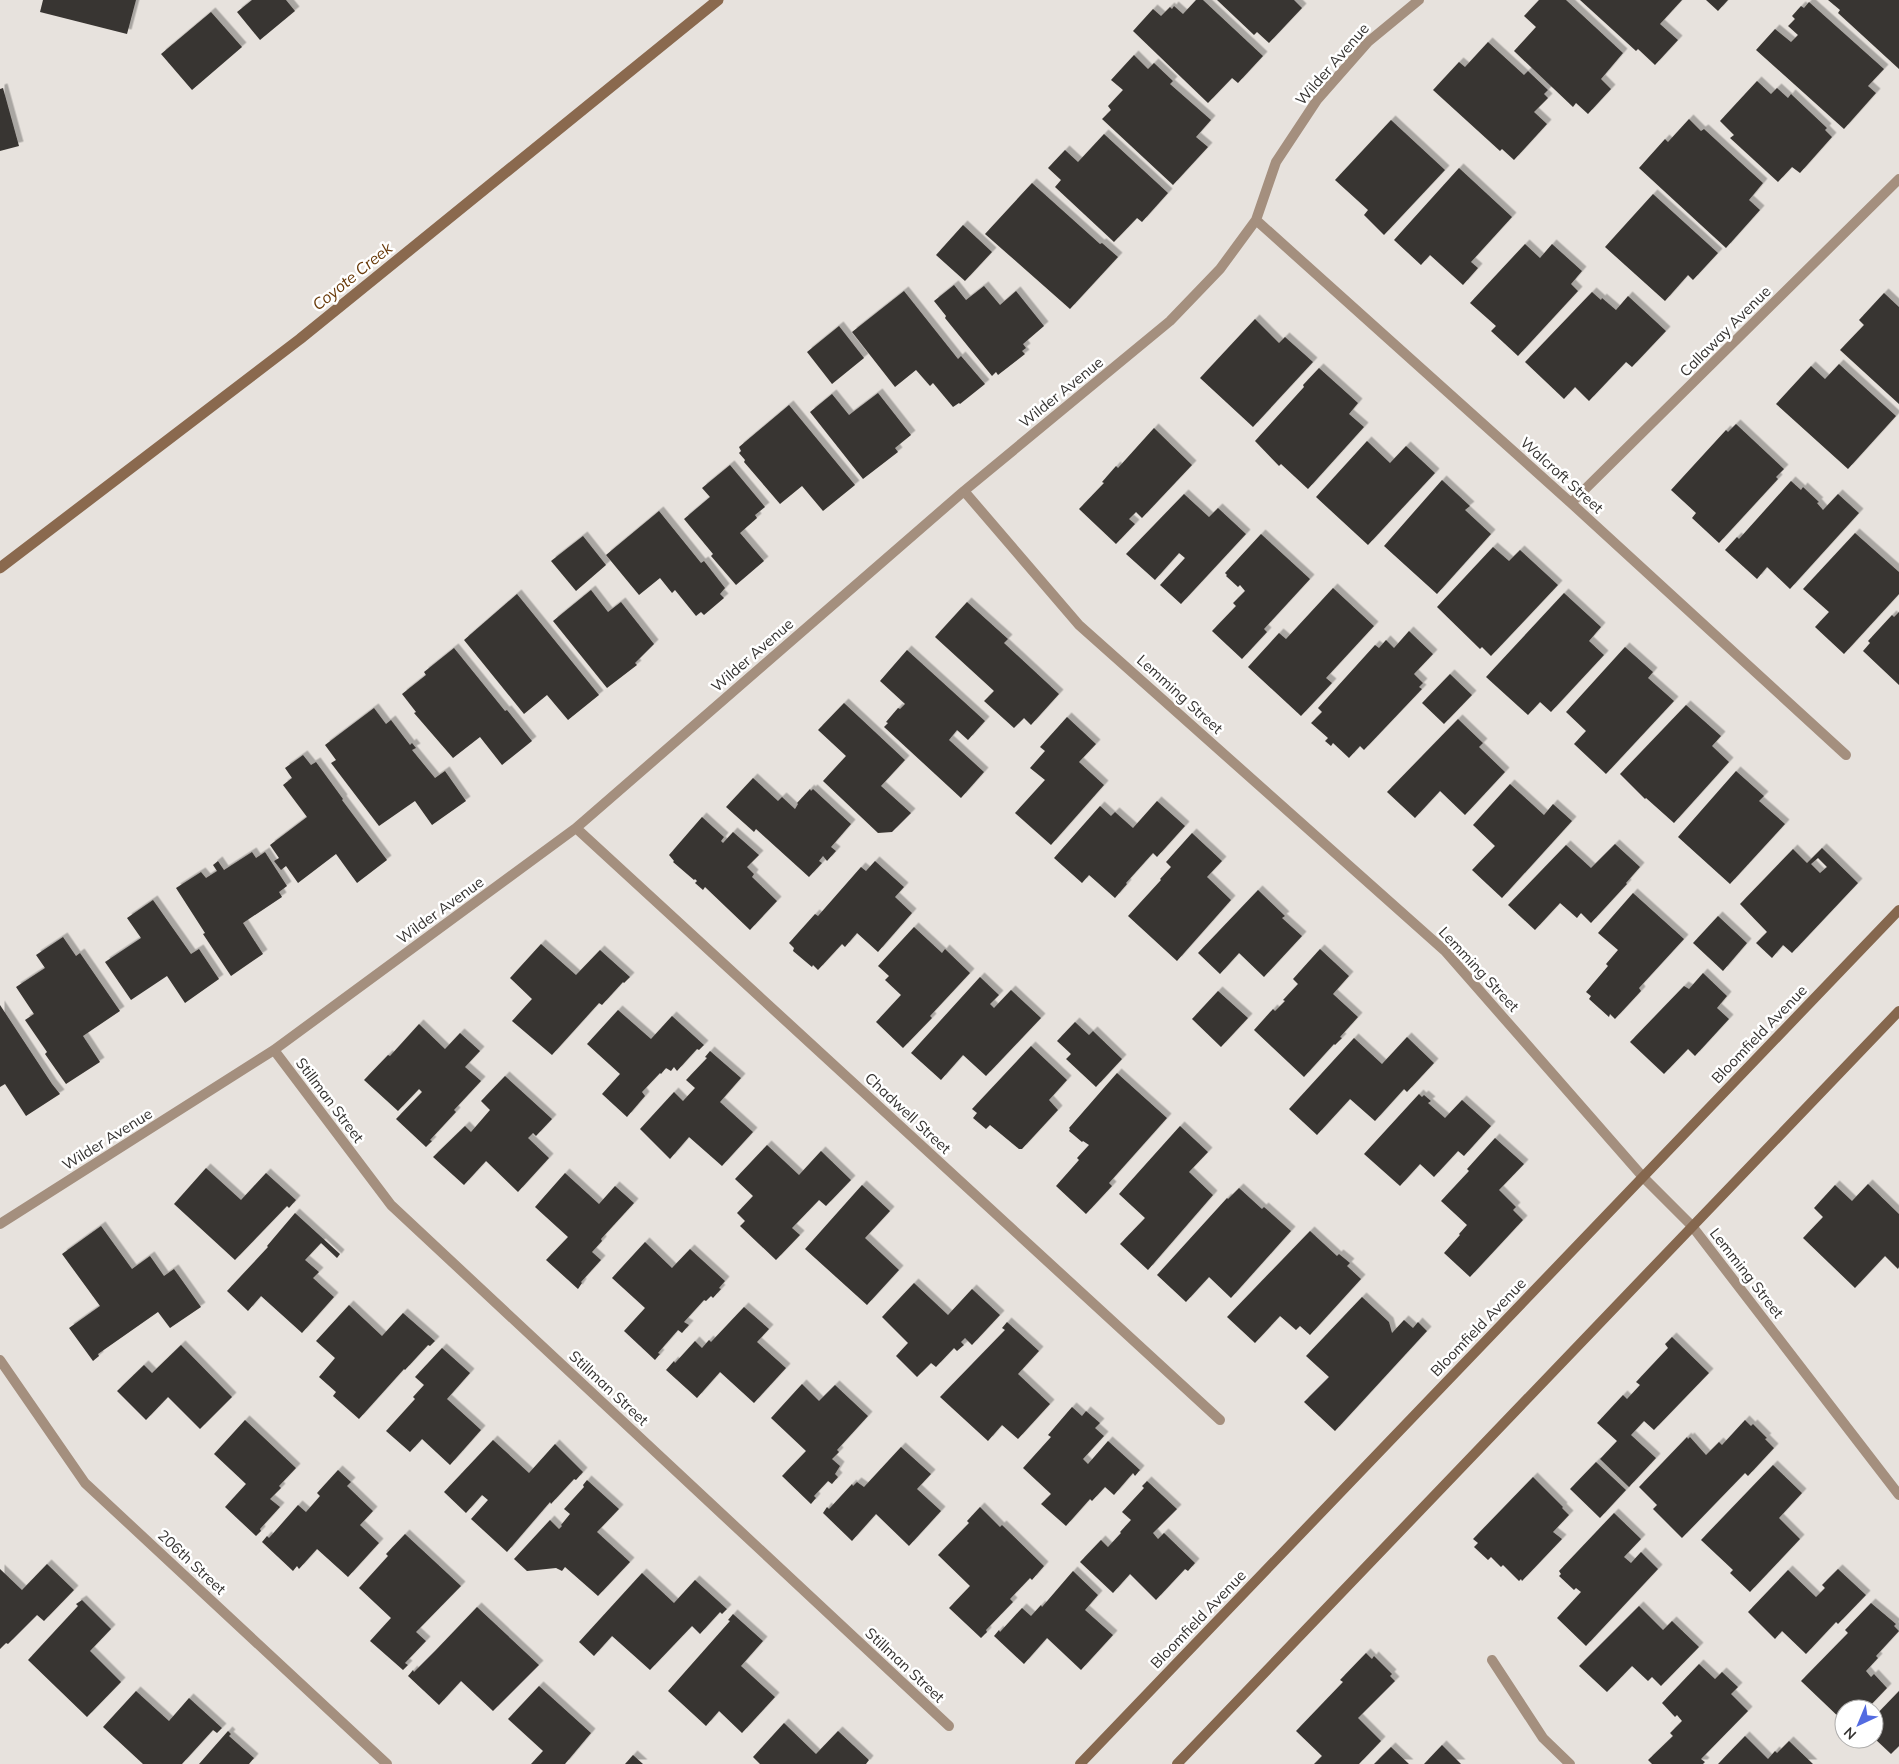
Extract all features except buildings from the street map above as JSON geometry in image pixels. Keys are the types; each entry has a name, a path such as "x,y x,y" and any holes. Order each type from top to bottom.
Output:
{"street":[{"name":"Wilder Avenue","path":"0,1224 274,1050 576,828 964,491 1170,321 1220,269 1256,220 1276,162 1317,100 1368,42 1419,0"},
{"name":"Callaway Avenue","path":"1571,504 1899,180"},
{"name":"Walcroft Street","path":"1256,220 1846,755"},
{"name":"Lemming Street","path":"964,491 1079,625 1445,950 1643,1177 1692,1226 1899,1495"},
{"name":"Chadwell Street","path":"576,828 1220,1420"},
{"name":"Bloomfield Avenue","path":"1080,1764 1899,910"},
{"path":"1178,1764 1899,1011"},
{"name":"Stillman Street","path":"274,1050 391,1205 949,1726"},
{"name":"206th Street","path":"0,1360 85,1483 388,1764"},
{"path":"1492,1660 1543,1738 1570,1764"}],"waterway":[{"name":"Coyote Creek","path":"0,568 300,339 718,0"}]}
